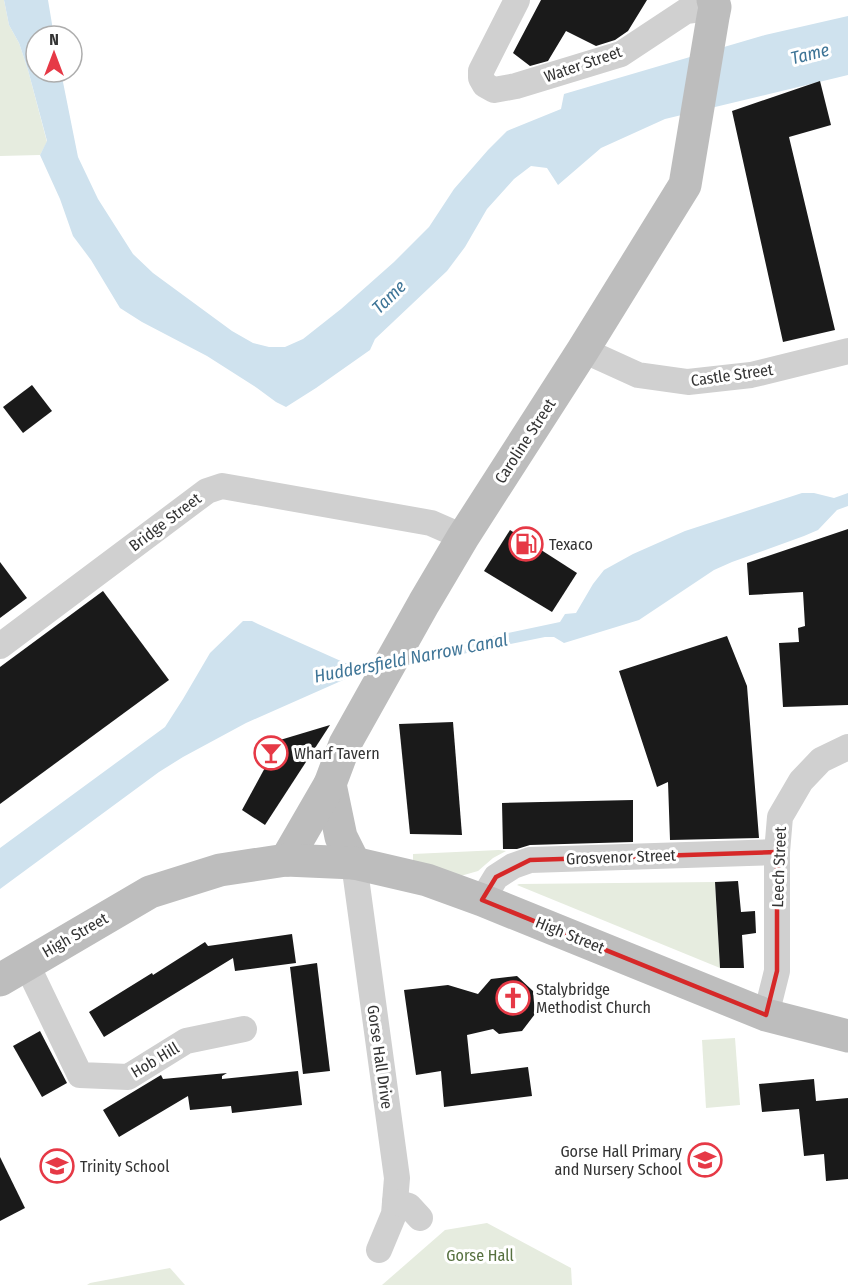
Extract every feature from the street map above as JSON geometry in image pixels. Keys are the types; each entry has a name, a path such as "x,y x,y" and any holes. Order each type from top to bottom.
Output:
{"main road":[{"name":"Caroline Street","path":"286,860 330,784 345,744 463,537 685,185 715,2"},
{"path":"330,784 341,837 354,863"},
{"name":"High Street","path":"13,972 150,892 220,870 286,860 354,863 427,880 766,1015 848,1036"}],"street":[{"name":"Water Street","path":"517,0 480,71 485,85 494,90 516,86 621,54 686,11 715,2"},
{"name":"Castle Street","path":"583,350 638,375 688,382 751,375 848,351"},
{"name":"Bridge Street","path":"0,646 207,491 222,486 431,524 463,537"},
{"name":"Leech Street","path":"766,1015 777,971 777,852 780,817 801,781 821,760 848,747"},
{"name":"Grosvenor Street","path":"482,900 496,877 513,866 530,860 777,852"},
{"name":"Gorse Hall Drive","path":"354,863 397,1178 394,1214 379,1250"},
{"name":"Hob Hill","path":"13,972 80,1075 128,1077 186,1041 244,1029"},
{"path":"394,1202 409,1206 420,1218"}],"highlighted area":[{"path":"777,852 777,971 766,1015 482,900 496,877 530,860"}],"green space":[{"path":"0,0 4,0 9,25 24,58 24,84 32,84 47,142 40,155 0,156"},
{"path":"506,851 493,858 478,871 457,877 413,862 413,854"},
{"path":"715,882 720,968 517,885 519,884"},
{"path":"735,1038 740,1105 706,1108 702,1040"},
{"name":"Gorse Hall","path":"487,1223 571,1268 572,1285 382,1285 445,1230"},
{"path":"170,1268 185,1285 87,1285 90,1283"}],"water":[{"path":"4,0 48,0 52,24 24,24 24,58 9,25"},
{"name":"Tame","path":"848,16 848,75 665,119 601,148 558,185 547,168 531,166 514,179 487,209 465,247 447,271 375,339 370,350 286,407 207,356 120,308 91,260 73,236 60,199 40,155 47,141 32,84 63,84 78,157 98,199 133,254 153,273 232,331 253,343 269,347 285,347 303,339 394,262 429,227 454,189 507,131 561,109 564,94 765,35"},
{"name":"Huddersfield Narrow Canal","path":"802,493 814,493 834,498 848,493 848,506 837,510 818,530 714,570 639,620 564,643 554,637 545,637 350,677 246,723 159,772 0,889 0,848 165,727 210,653 243,621 252,621 352,666 560,622 565,614 576,613 604,570 633,554 685,531"}],"building":[{"path":"541,0 647,0 628,31 615,40 596,46 566,31 548,61 530,66 513,53"},
{"path":"820,81 831,125 789,137 835,330 783,342 732,111"},
{"path":"32,385 52,411 23,433 3,407"},
{"path":"848,529 848,705 783,707 779,643 799,642 798,628 805,626 803,592 749,595 747,563"},
{"path":"510,530 577,573 552,612 484,571"},
{"path":"0,562 27,598 0,618"},
{"path":"103,591 169,680 0,804 0,667"},
{"path":"727,636 747,686 759,838 670,840 668,782 657,787 619,671"},
{"path":"453,722 462,835 410,834 399,724"},
{"path":"330,725 265,825 242,810 280,740"},
{"path":"633,800 633,842 530,845 517,849 503,849 502,803"},
{"path":"738,881 741,912 755,911 756,933 742,935 744,968 720,968 715,882"},
{"path":"292,934 296,963 235,971 233,958 104,1037 89,1012 205,942 208,946"},
{"path":"317,963 330,1071 303,1074 290,967"},
{"path":"517,976 533,991 535,1014 522,1031 499,1034 493,1029 467,1035 471,1074 528,1067 532,1096 444,1107 441,1071 416,1075 404,990 448,985 478,994 491,979"},
{"path":"40,1031 67,1083 42,1097 13,1046"},
{"path":"298,1071 302,1105 232,1113 231,1106 190,1110 188,1096 119,1137 103,1110 161,1075 163,1079 227,1073 222,1076 222,1079"},
{"path":"814,1079 816,1101 848,1098 848,1179 826,1181 824,1154 804,1156 799,1109 762,1112 759,1084"},
{"path":"0,1157 25,1208 0,1221"}],"place":[{"name":"Texaco","path":"526,544"},
{"name":"Wharf Tavern","path":"271,753"},
{"name":"Stalybridge Methodist Church","path":"513,998"},
{"name":"Gorse Hall Primary and Nursery School","path":"705,1160"},
{"name":"Trinity School","path":"57,1166"}]}
